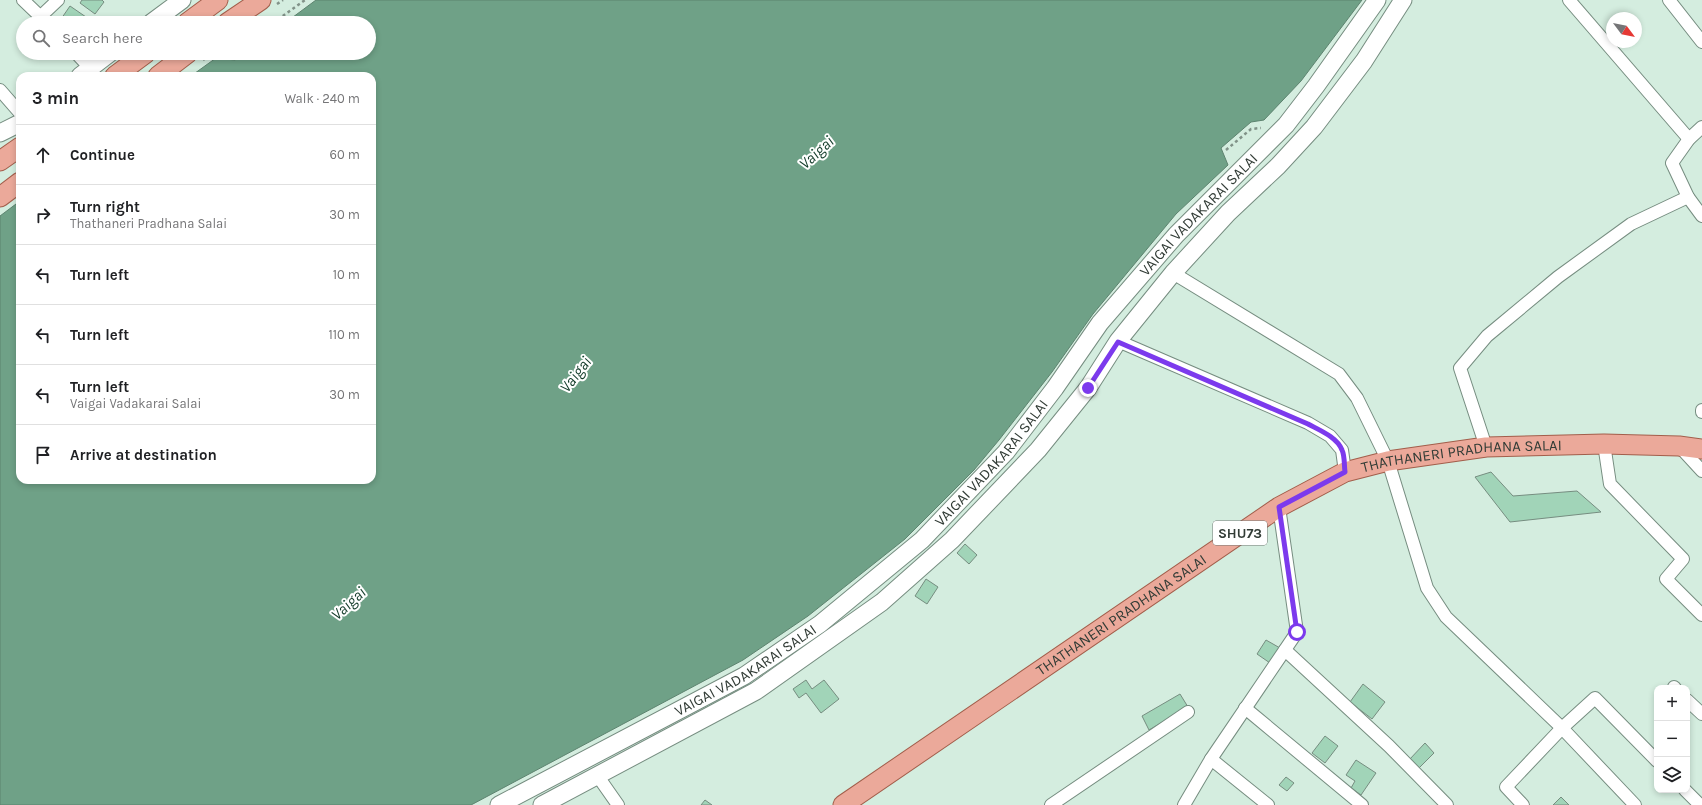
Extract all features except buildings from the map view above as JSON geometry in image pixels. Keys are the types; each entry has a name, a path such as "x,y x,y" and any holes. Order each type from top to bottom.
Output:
{"main road":[{"path":"160,16 182,0"},
{"path":"196,16 218,0"},
{"path":"237,16 260,0"},
{"name":"VAIGAI VADAKARAI SALAI","path":"499,805 744,676 820,624 922,540 1006,452 1055,388 1100,323 1176,235 1286,124 1316,86 1377,0"},
{"name":"VAIGAI VADAKARAI SALAI","path":"542,805 756,691 882,602 952,540 1033,455 1088,388 1118,342 1173,273 1228,213 1278,166 1314,127 1364,61 1403,0"},
{"path":"85,72 101,60"},
{"path":"121,72 137,60"},
{"path":"163,72 179,60"},
{"path":"0,133 16,125"},
{"path":"0,161 16,150"},
{"path":"0,197 16,185"},
{"name":"THATHANERI PRADHANA SALAI","path":"853,802 1279,507 1345,472 1388,461 1486,446 1604,444 1679,446 1702,449"}],"street":[{"path":"23,0 40,16"},
{"path":"47,16 58,0"},
{"path":"1569,0 1689,139"},
{"path":"1669,0 1702,42"},
{"path":"79,60 85,72"},
{"path":"0,90 16,108"},
{"path":"1702,127 1689,139 1672,163 1688,197 1702,216"},
{"path":"1486,446 1460,368 1488,336 1558,278 1631,224 1688,197"},
{"path":"1173,273 1339,374 1357,398 1388,461 1427,588 1446,617 1562,728 1635,805"},
{"path":"1118,342 1308,424 1330,436 1342,450 1345,472"},
{"path":"1604,444 1610,484 1683,559 1666,580 1702,615"},
{"path":"1679,446 1702,471"},
{"path":"1184,805 1211,759 1297,632 1279,507"},
{"path":"1285,650 1389,746 1448,805"},
{"path":"1523,805 1506,787 1562,728 1595,698 1654,758"},
{"path":"1690,703 1702,714"},
{"path":"1245,708 1362,805"},
{"path":"1051,805 1188,712"},
{"path":"1211,759 1268,805"},
{"path":"597,775 618,805"},
{"path":"1688,793 1700,805"}],"path":[{"path":"283,16 305,0"},
{"path":"1226,150 1252,129 1266,128"}],"water":[{"name":"Vaigai","path":"316,0 1362,0 1301,81 1264,120 1251,122 1221,148 1228,165 1176,214 1093,314 1052,372 974,470 905,539 808,616 743,660 471,805 0,805 0,216 16,204 16,484 376,484 376,72 197,72 213,60 376,60 376,16 294,16"}],"route":[{"path":"1088,388 1118,342 1308,424 1330,436 1336,442 1342,450 1345,472 1295,497 1279,507 1297,632"}]}
